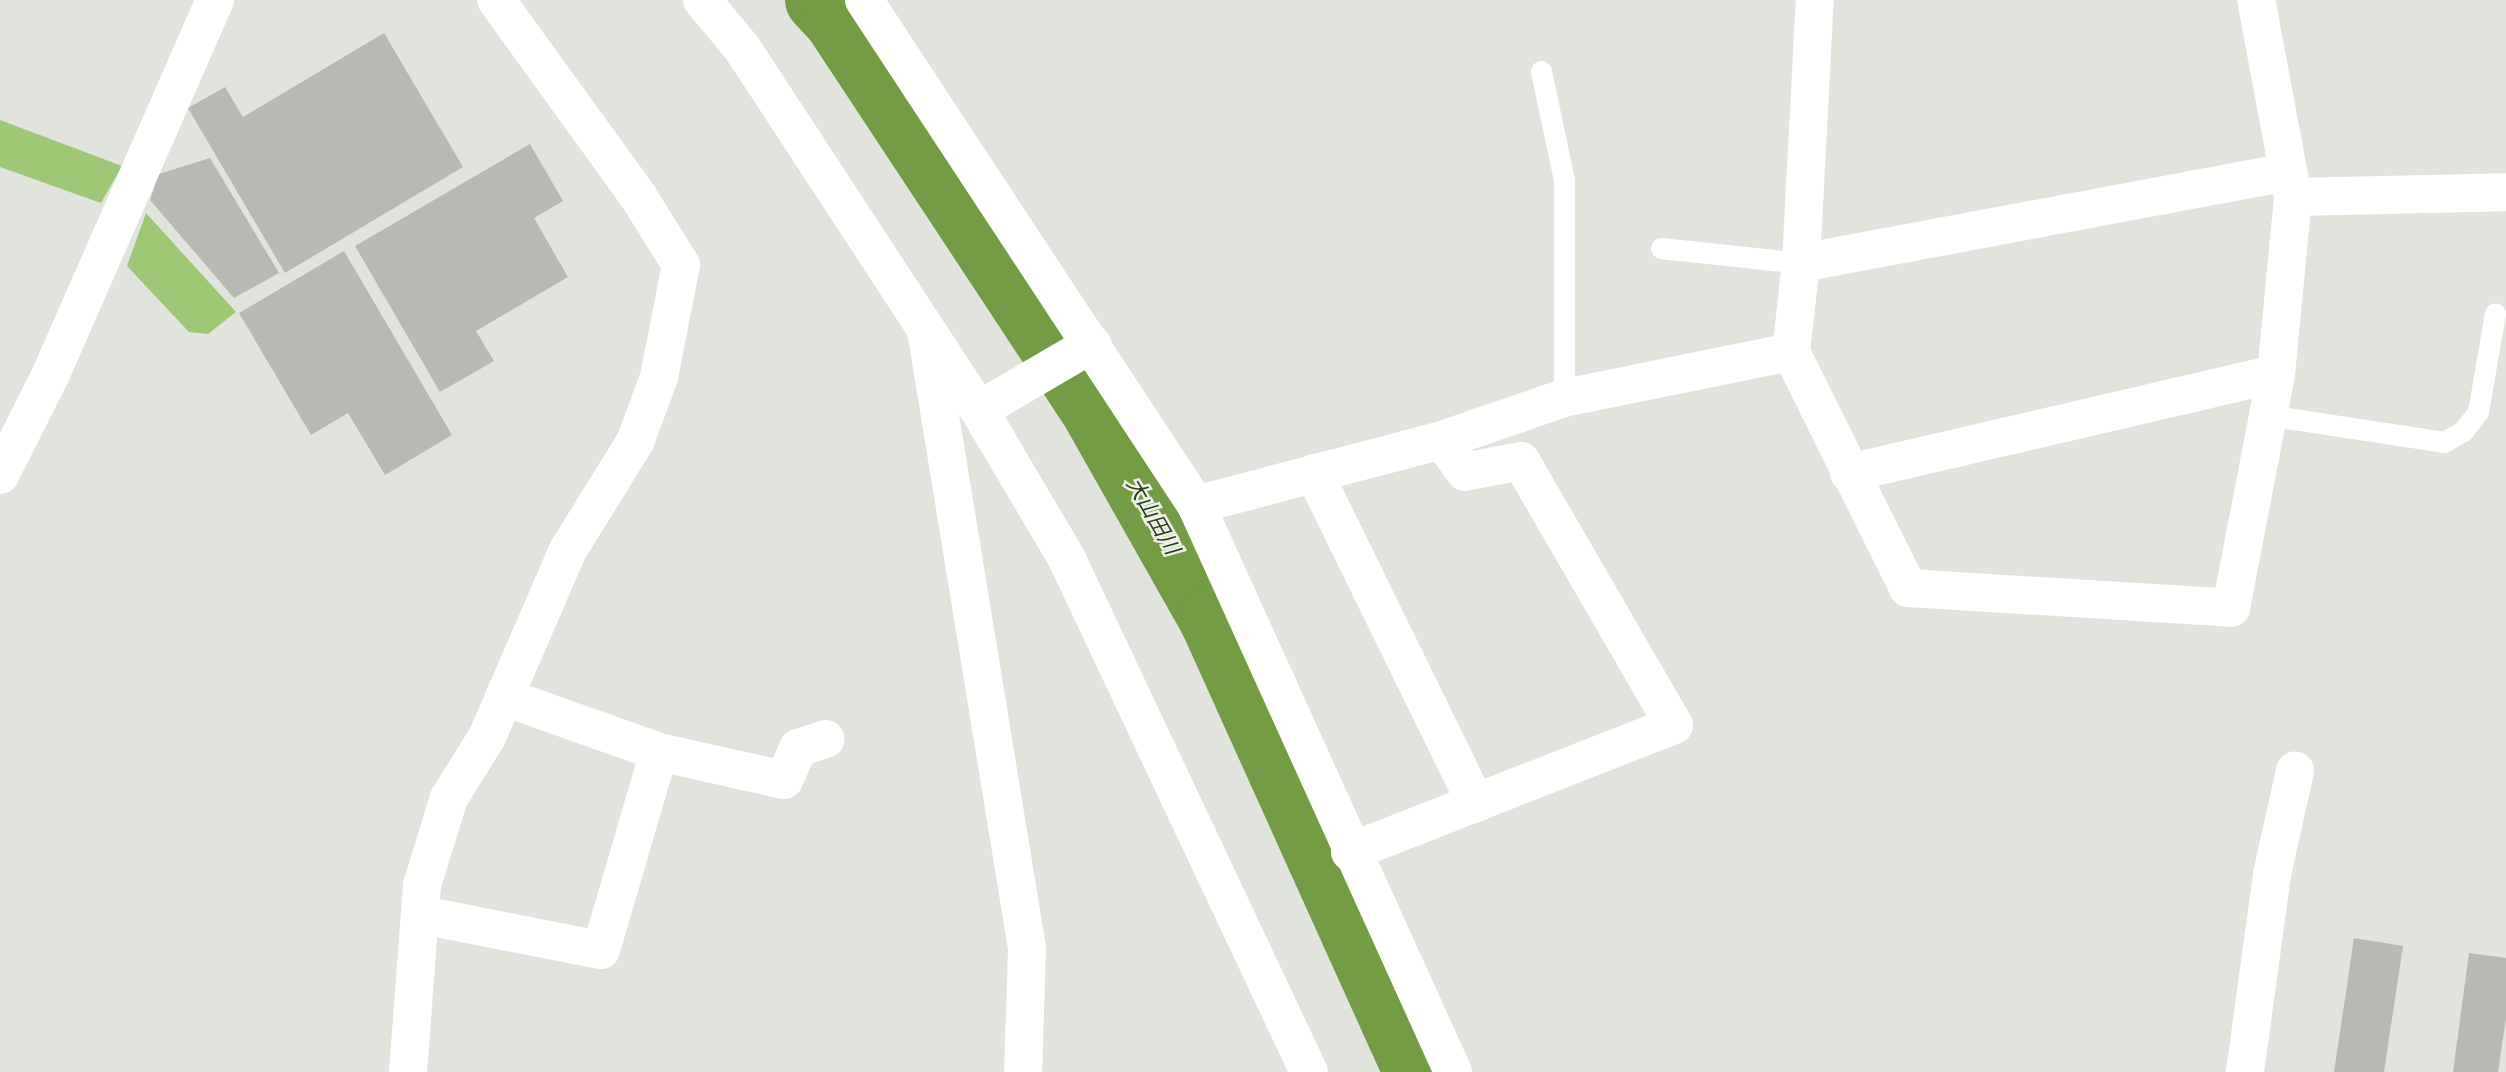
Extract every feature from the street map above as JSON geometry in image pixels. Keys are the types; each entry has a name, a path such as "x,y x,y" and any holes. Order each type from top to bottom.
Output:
{"street":[{"path":"0,475 50,376 215,0"},
{"path":"408,1072 422,915 422,885 449,798 487,737 568,550 635,442 659,377 681,265 638,196 496,0"},
{"path":"702,0 741,48 926,330 990,404 1066,556 1309,1072"},
{"path":"1815,0 1801,263 1791,352 1908,588 2231,608 2276,374 2291,184 2256,0"},
{"path":"876,4 1085,348 1196,505 1350,852 1453,1072"},
{"path":"1801,263 2291,184 2506,192"},
{"path":"926,330 1027,947 1023,1072"},
{"path":"990,404 1085,348"},
{"path":"1196,505 1442,440 1564,398 1791,352"},
{"path":"1849,473 2276,374"},
{"path":"1350,852 1674,726 1521,461 1465,472 1442,440"},
{"path":"1314,473 1476,803"},
{"path":"504,697 659,752 784,780 798,748 826,739"},
{"path":"422,915 601,950 659,752"},
{"path":"2245,1072 2272,874 2295,771"}],"lane":[{"path":"1541,71 1564,180 1564,398"},
{"path":"1661,248 1801,263"},
{"path":"2266,415 2444,442 2463,431 2477,412 2495,313"}],"green space":[{"path":"0,120 122,166 101,203 0,167"},
{"path":"146,213 236,312 208,334 189,332 127,266"}],"building":[{"path":"384,33 463,167 285,273 188,108 225,87 243,117"},
{"path":"530,144 563,201 534,218 568,277 476,331 494,361 440,392 355,246"},
{"path":"210,158 279,273 234,298 150,200 159,174"},
{"path":"344,251 452,435 385,475 348,413 311,435 239,313"},
{"path":"2354,938 2403,946 2384,1072 2334,1072"},
{"path":"2469,953 2506,958 2506,1018 2498,1072 2453,1072"}],"waterway":[{"name":"大山田川","path":"818,0 836,19 1096,414 1212,619 1417,1072"}]}
